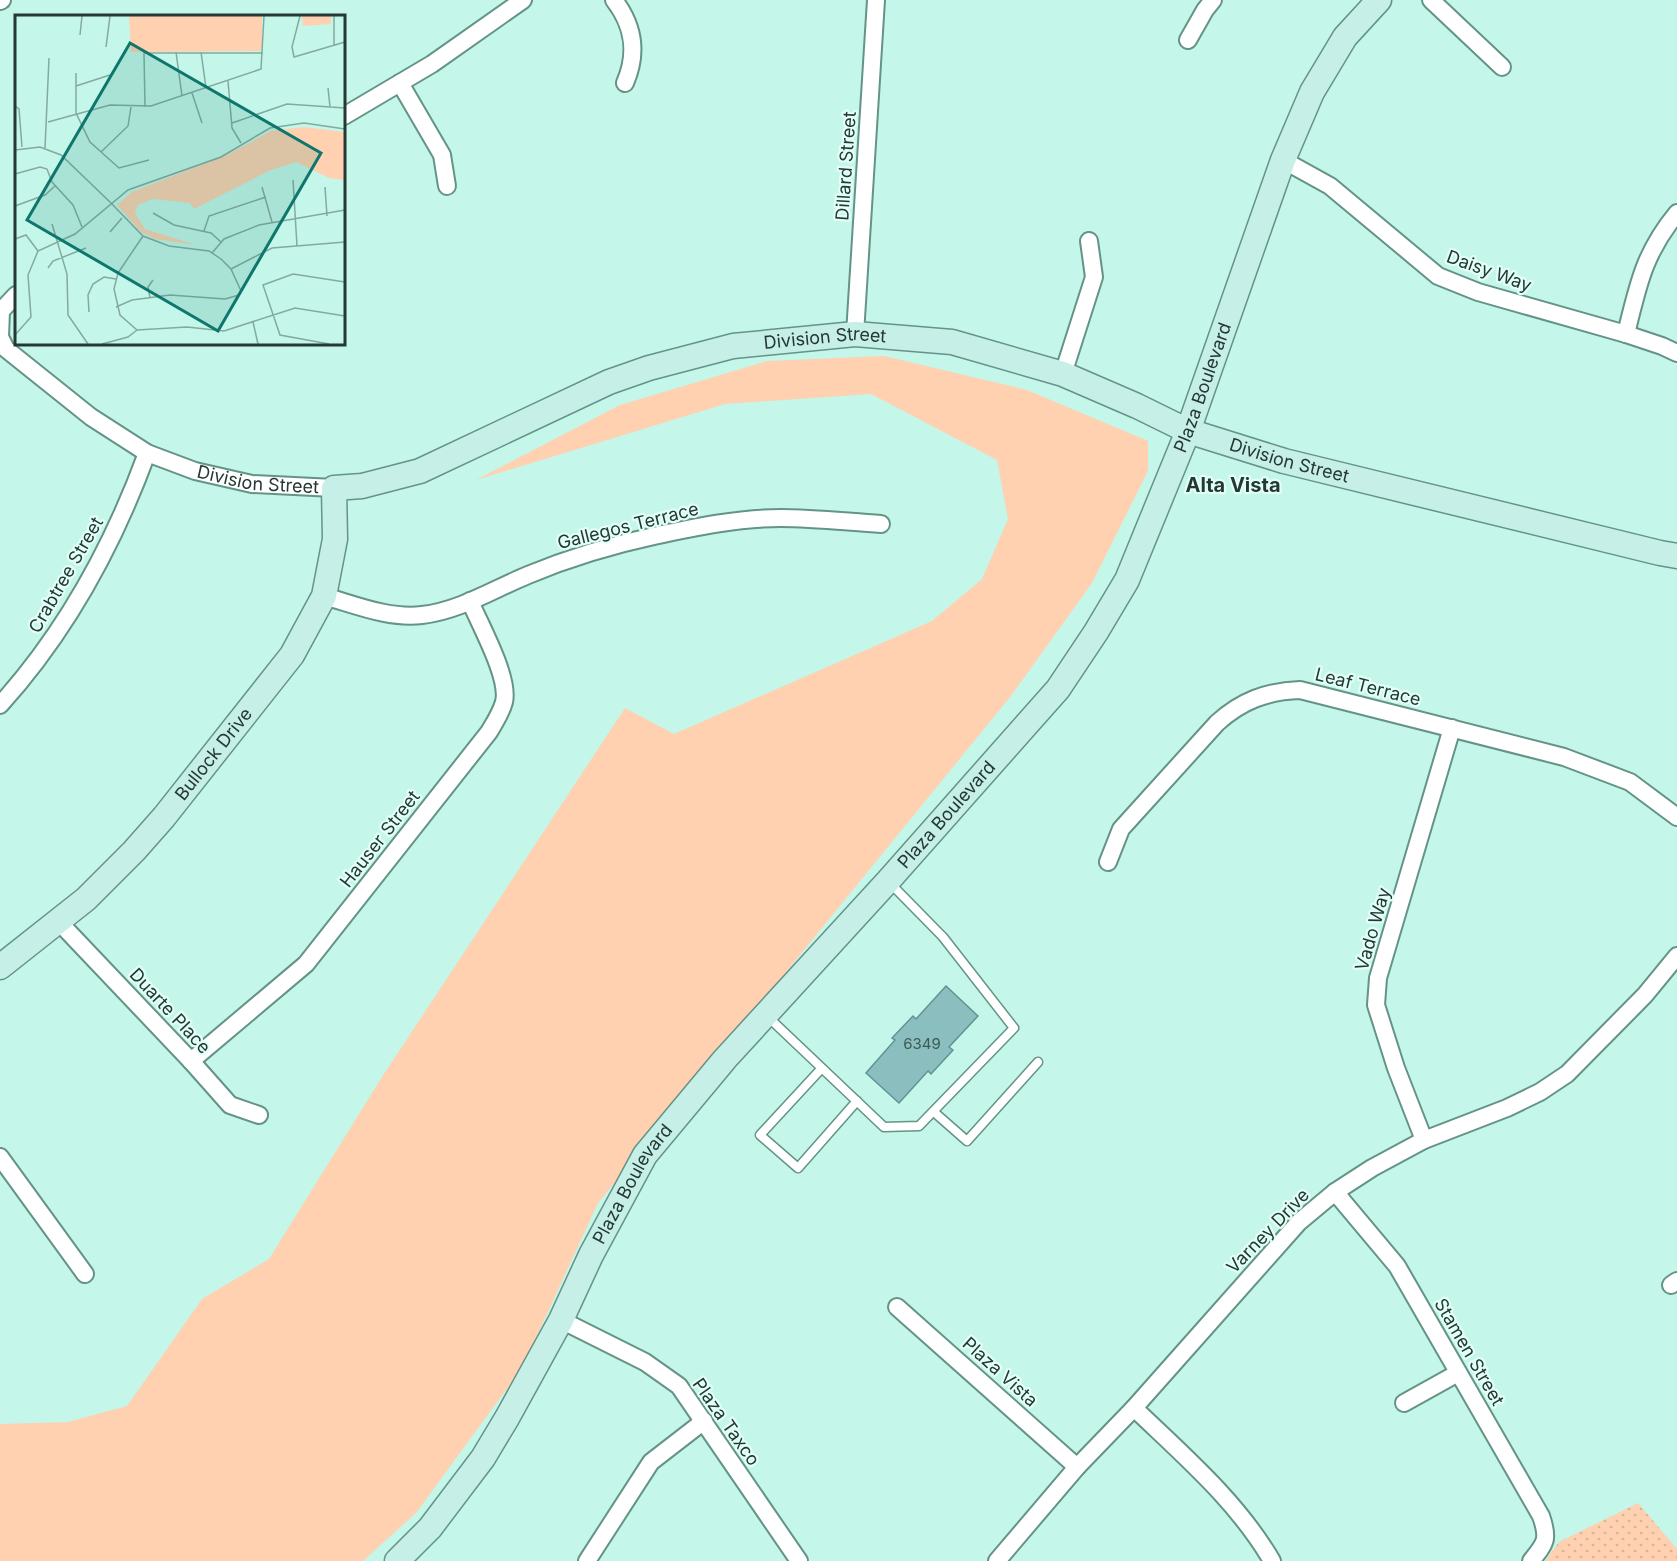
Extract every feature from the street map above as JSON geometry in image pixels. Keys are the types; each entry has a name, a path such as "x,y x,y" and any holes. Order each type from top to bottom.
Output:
{"main road":[{"name":"Plaza Boulevard","path":"397,1561 430,1528 483,1458 561,1320 591,1255 645,1155 725,1059 888,881 1051,697 1090,641 1127,580 1188,431 1283,160 1312,92 1345,38 1379,0"},
{"name":"Division Street","path":"334,488 362,486 420,471 609,382 648,368 732,346 855,334 952,342 1063,374 1188,431 1284,461 1677,556"},
{"name":"Bullock Drive","path":"0,967 86,899 164,817 292,655 324,596 335,540 334,488"}],"street":[{"path":"345,116 454,50 523,0"},
{"path":"614,0 622,11 631,34 632,59 625,83"},
{"name":"Dillard Street","path":"855,334 876,0"},
{"path":"1188,40 1213,0"},
{"path":"1431,0 1502,67"},
{"path":"400,83 442,155 447,186"},
{"name":"Daisy Way","path":"1283,160 1330,186 1438,276 1478,292 1626,334 1677,353"},
{"path":"1626,334 1641,273 1660,233 1677,213"},
{"path":"1063,374 1094,277 1089,241"},
{"name":"Division Street","path":"15,296 1,311 0,337 6,349 90,417 147,453 195,471 252,484 334,488"},
{"name":"Crabtree Street","path":"0,705 37,661 81,596 118,527 147,453"},
{"name":"Gallegos Terrace","path":"324,596 401,616 423,615 470,601 576,557 623,543 696,528 780,518 881,524"},
{"name":"Hauser Street","path":"191,1061 306,964 500,715 505,700 505,681 470,601"},
{"name":"Leaf Terrace","path":"1108,862 1121,829 1217,723 1237,707 1274,692 1300,690 1563,757 1630,782 1677,817"},
{"name":"Vado Way","path":"1425,1140 1396,1068 1376,1005 1378,978 1452,728"},
{"name":"Duarte Place","path":"59,922 191,1061 230,1106 259,1115"},
{"name":"Varney Drive","path":"1007,1558 1077,1467 1134,1408 1299,1222 1335,1192 1372,1168 1425,1140 1507,1108 1539,1092 1567,1074 1645,995 1677,956"},
{"path":"0,1157 85,1274"},
{"name":"Stamen Street","path":"1335,1192 1397,1266 1541,1516 1545,1528 1545,1544 1531,1561"},
{"name":"Plaza Vista","path":"897,1307 1077,1467"},
{"name":"Plaza Taxco","path":"561,1320 645,1362 679,1386 799,1561"},
{"path":"1404,1403 1458,1373"},
{"path":"1134,1408 1213,1484 1258,1538 1272,1561"},
{"path":"587,1561 651,1462 704,1421"}],"lane":[{"path":"765,1015 884,1127 919,1126 1014,1028 943,937 888,881"},
{"path":"934,1112 967,1141 1038,1062"},
{"path":"821,1069 760,1135 798,1168 857,1101"}],"shaded area":[{"path":"884,356 1027,390 1148,441 1148,471 1092,583 1010,697 598,1203 522,1368 416,1513 363,1561 0,1561 0,1424 68,1422 127,1406 202,1299 269,1259 382,1077 625,708 674,734 932,621 982,579 1008,519 997,460 871,394 725,404 476,480 620,405 767,361"},
{"path":"1638,1503 1677,1549 1677,1561 1545,1561 1559,1542"}],"building":[{"path":"946,986 978,1016 949,1047 953,1050 931,1074 928,1071 899,1103 866,1073 895,1040 892,1038 913,1016 916,1019"}],"district":[{"name":"Alta Vista","path":"1233,485"}]}
